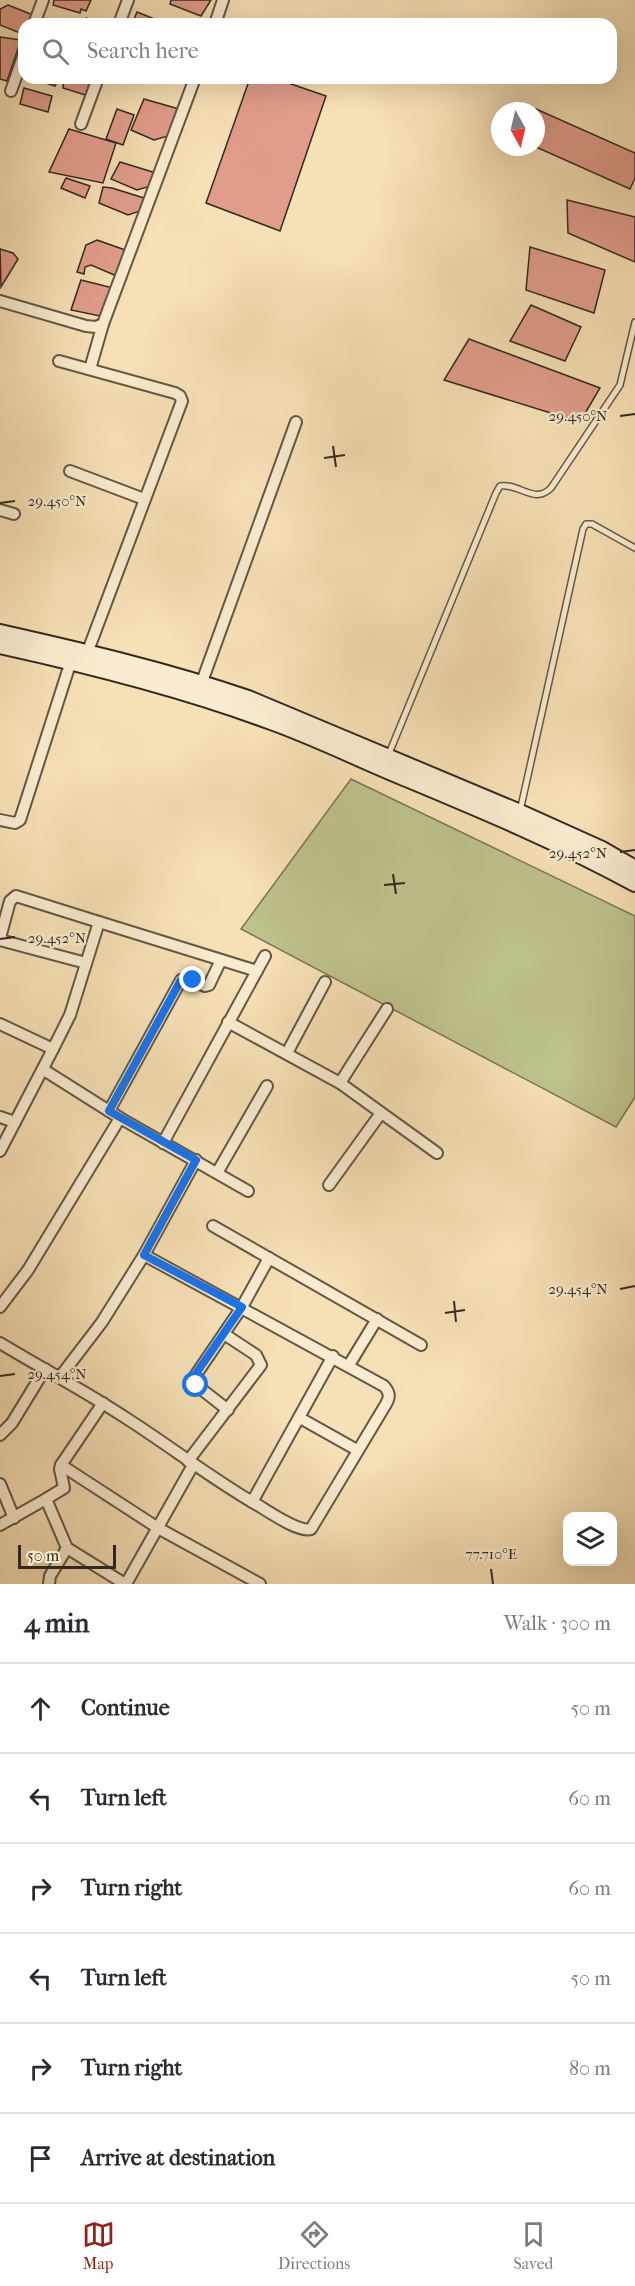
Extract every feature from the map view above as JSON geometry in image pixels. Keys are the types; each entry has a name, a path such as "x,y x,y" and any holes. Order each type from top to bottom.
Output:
{"main road":[{"path":"0,633 80,659 277,711 385,763 517,818 600,849 635,869"},
{"path":"0,645 80,659"},
{"path":"517,818 558,843 635,883"}],"street":[{"path":"36,18 42,0"},
{"path":"121,18 128,0"},
{"path":"216,18 223,0"},
{"path":"11,91 18,71"},
{"path":"81,124 96,84"},
{"path":"90,369 104,324 193,84"},
{"path":"0,301 86,326 96,327 104,324"},
{"path":"0,820 15,823 20,820 80,659 180,408 180,396 59,361"},
{"path":"199,690 296,422"},
{"path":"70,471 144,499"},
{"path":"0,510 14,514"},
{"path":"86,963 0,939 10,901 16,896 257,971"},
{"path":"0,1151 44,1070 70,1015 99,922"},
{"path":"163,1143 265,956"},
{"path":"109,1111 181,980 187,978 205,986 209,985 221,960"},
{"path":"287,1053 326,982"},
{"path":"340,1083 387,1009"},
{"path":"228,1022 340,1083 437,1153"},
{"path":"0,1024 53,1049"},
{"path":"44,1070 120,1118 248,1191"},
{"path":"218,1173 267,1086"},
{"path":"329,1185 381,1113"},
{"path":"0,1117 15,1122"},
{"path":"0,1306 28,1270 120,1118"},
{"path":"60,1377 102,1322 144,1255 196,1160"},
{"path":"213,1226 421,1345"},
{"path":"0,1343 103,1403 252,1502 301,1530 311,1529 386,1404 389,1391 333,1356 144,1255"},
{"path":"228,1410 196,1385 194,1380 197,1372 242,1307 269,1258"},
{"path":"349,1365 377,1319"},
{"path":"46,1499 67,1548 126,1584 191,1463 261,1365 256,1355 224,1334"},
{"path":"252,1502 333,1356"},
{"path":"0,1435 12,1423 45,1369"},
{"path":"0,1525 64,1488 60,1474 61,1465 103,1403"},
{"path":"300,1418 357,1450"},
{"path":"61,1465 158,1528 260,1584"},
{"path":"0,1484 14,1518"},
{"path":"48,1583 67,1548"}],"lane":[{"path":"385,763 496,493 500,486 506,485 539,496 546,494 551,488 620,385 635,322"},
{"path":"517,818 583,529 586,524 592,524 635,548"}],"green space":[{"path":"351,779 635,916 635,1097 616,1127 241,929"}],"building":[{"path":"54,0 91,0 86,11 81,9 80,13 53,5"},
{"path":"171,0 211,0 201,16 170,4"},
{"path":"8,5 33,15 32,18 18,18 18,32 0,25 0,9"},
{"path":"137,12 152,18 134,18"},
{"path":"0,37 18,40 18,49 7,81 0,79"},
{"path":"63,84 91,84 85,95 63,88"},
{"path":"248,84 291,84 326,96 280,231 206,203"},
{"path":"24,88 52,96 48,112 20,104"},
{"path":"144,99 179,109 168,136 154,140 131,130"},
{"path":"117,109 134,115 123,145 106,139"},
{"path":"545,113 635,153 635,178 630,189 545,151"},
{"path":"69,129 116,143 103,183 49,172"},
{"path":"120,162 156,173 151,186 137,190 111,179"},
{"path":"66,178 90,186 85,198 61,188"},
{"path":"103,187 147,199 140,211 128,215 99,203"},
{"path":"567,200 635,217 635,262 568,233"},
{"path":"97,240 128,251 119,277 91,265 85,267 84,274 77,272 86,245"},
{"path":"530,247 605,270 594,313 526,290"},
{"path":"0,249 13,253 18,259 1,287"},
{"path":"81,280 113,288 100,316 71,310"},
{"path":"531,305 581,327 565,361 510,341"},
{"path":"469,339 600,388 580,422 444,380"}],"route":[{"path":"193,980 184,978 181,980 109,1111 196,1160 144,1255 242,1307 197,1372 194,1380 196,1385"}]}
